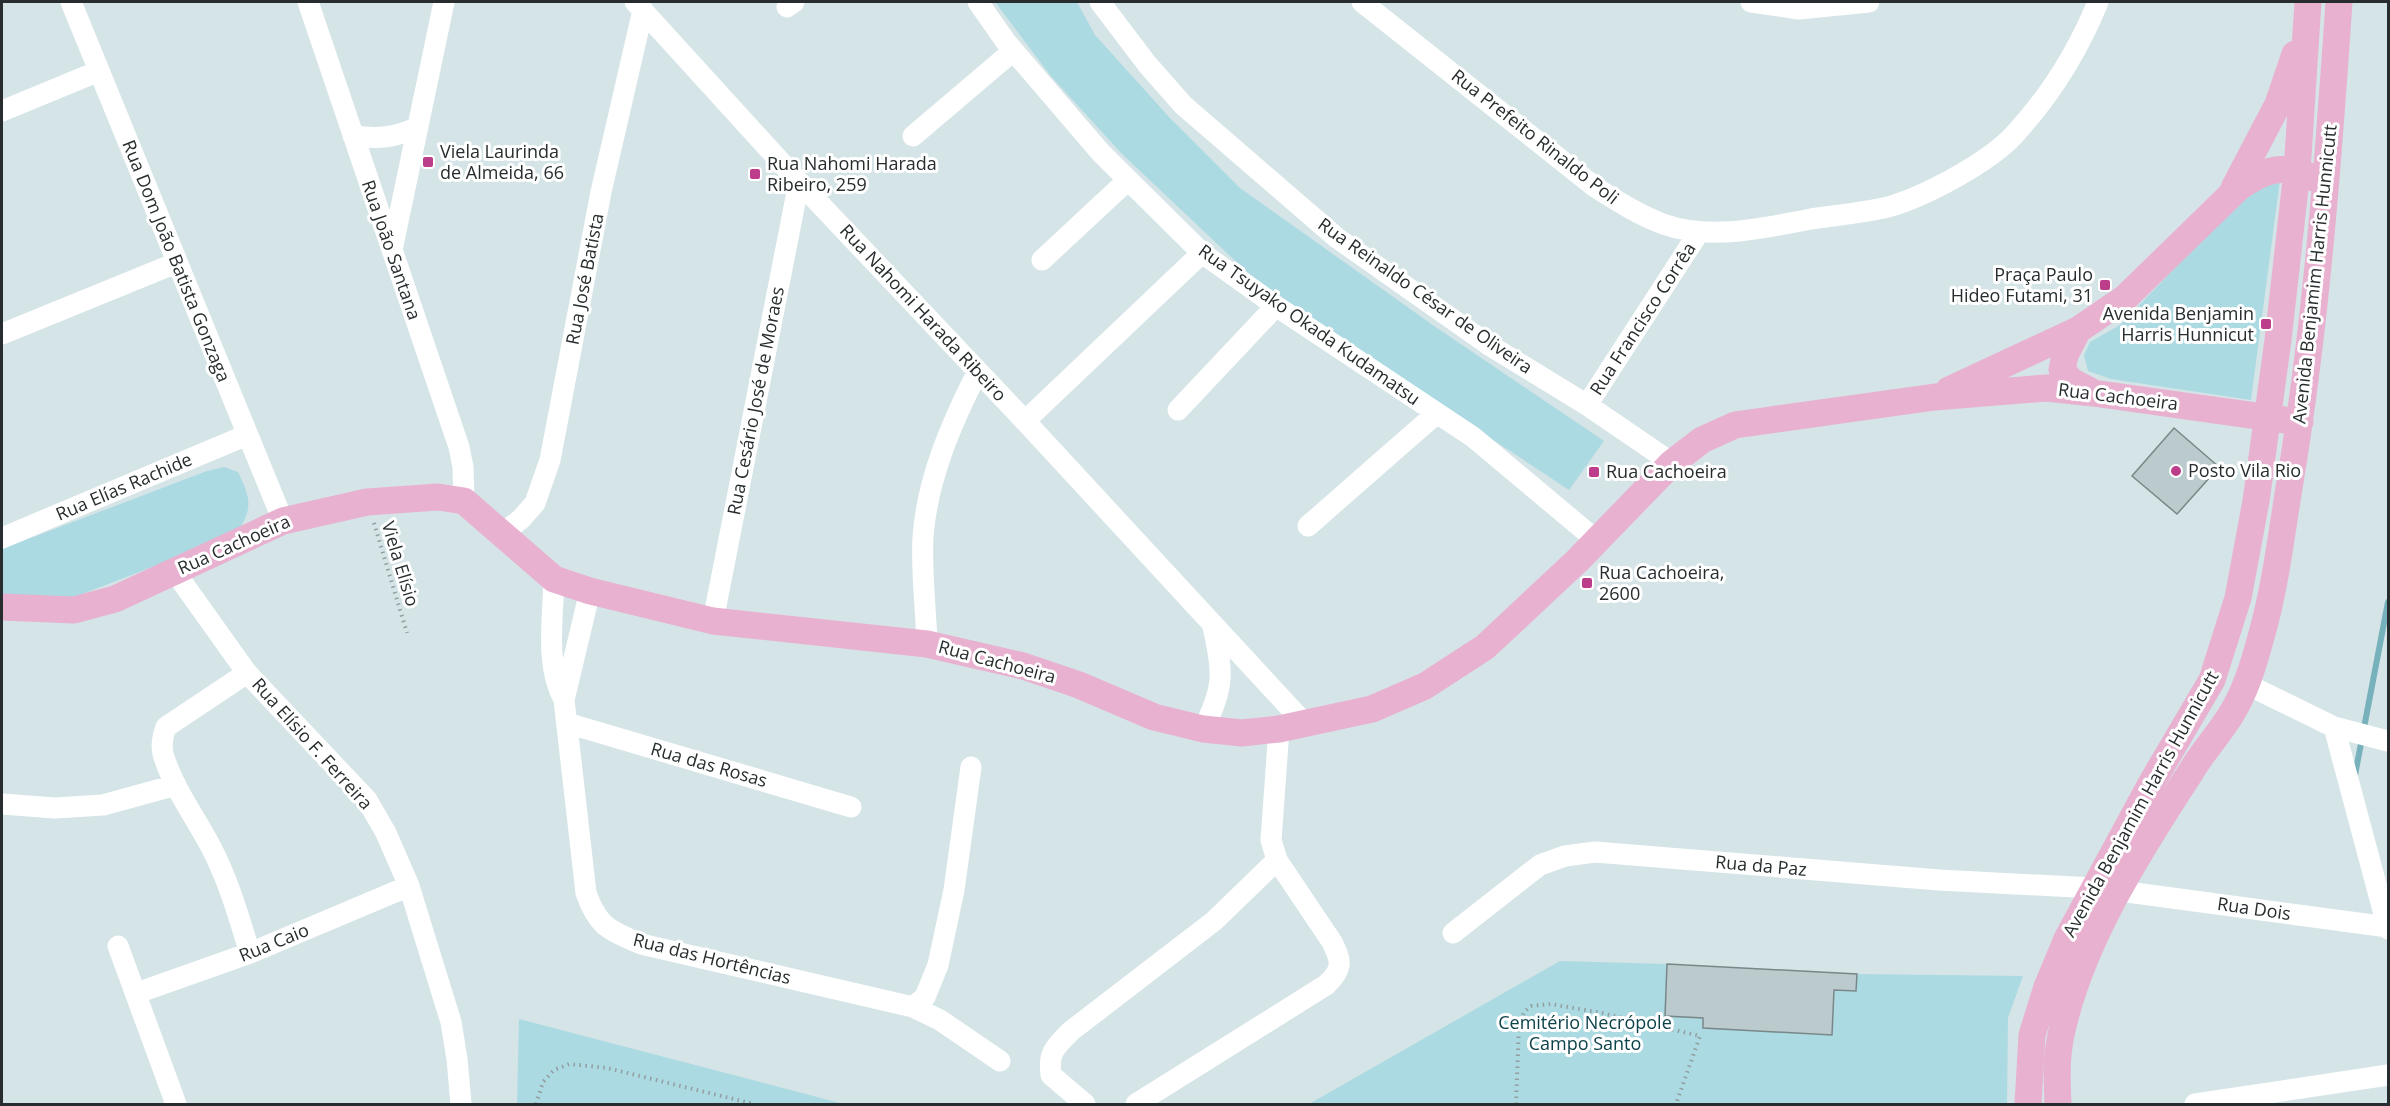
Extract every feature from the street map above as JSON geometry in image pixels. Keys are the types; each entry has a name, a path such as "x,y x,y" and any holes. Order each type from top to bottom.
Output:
{"main road":[{"name":"Avenida Benjamim Harris Hunnicutt","path":"2028,1104 2032,1035 2047,987 2067,939 2181,788 2232,713 2246,684 2262,635 2309,423 2316,299 2339,2"},
{"name":"Avenida Benjamim Harris Hunnicutt","path":"2058,1104 2057,1074 2060,1037 2074,986 2093,942 2107,889 2212,680 2238,598 2256,501 2268,417 2298,171 2310,4"},
{"path":"2229,197 2278,104 2310,4"},
{"path":"2229,197 2249,180 2266,172 2283,168 2298,171 2319,181 2326,189"},
{"name":"Rua Cachoeira","path":"1935,397 2078,330 2125,298 2229,197"},
{"path":"2078,330 2065,355 2062,370 2071,381 2093,393"},
{"name":"Rua Cachoeira","path":"2,607 74,610 115,599 283,521 367,502 438,497 464,501 554,579 590,591 713,621 927,644 1023,666 1079,685 1154,717 1203,729 1242,733 1292,726 1372,709 1425,686 1485,647 1672,463 1702,440 1735,425 1935,397 2046,388 2309,423"}],"street":[{"name":"Rua Dom João Batista Gonzaga","path":"71,2 283,521"},
{"name":"Rua João Santana","path":"308,2 459,447 463,467 464,501"},
{"path":"392,251 444,2"},
{"name":"Rua Tsuyako Okada Kudamatsu","path":"978,2 1013,51 1101,153 1202,253 1276,306 1473,437 1596,540"},
{"name":"Rua Reinaldo César de Oliveira","path":"1100,2 1147,64 1183,105 1337,238 1488,345 1587,405 1672,463"},
{"name":"Rua Prefeito Rinaldo Poli","path":"1362,2 1595,188 1631,210 1664,225 1699,232 1739,231 1888,207 1933,190 1974,166 2012,137 2063,73 2098,2"},
{"path":"1751,2 1799,9 1869,2"},
{"name":"Rua Nahomi Harada Ribeiro","path":"639,6 799,182 1212,623 1292,726"},
{"name":"Rua José Batista","path":"502,534 521,519 535,503 550,460 639,6"},
{"path":"913,136 1013,51"},
{"path":"2,111 99,71"},
{"path":"353,136 377,139 418,127"},
{"path":"1042,260 1128,180"},
{"name":"Rua Cesário José de Moraes","path":"713,621 799,182"},
{"name":"Rua Francisco Corrêa","path":"1587,405 1699,232"},
{"path":"1025,421 1202,253"},
{"path":"2,334 176,263"},
{"path":"1178,410 1276,306"},
{"path":"927,644 923,537 933,480 954,417 978,371"},
{"path":"1308,526 1437,413"},
{"name":"Rua Elías Rachide","path":"2,538 247,435"},
{"name":"Rua Elísio F. Ferreira","path":"175,572 247,673 367,800 386,833 409,886 450,1022 457,1059 461,1104"},
{"name":"Rua das Hortências","path":"554,579 553,666 556,686 564,700"},
{"name":"Rua das Hortências","path":"590,591 564,700 586,893 594,915 614,933 641,944 913,1008 940,1020 1000,1061"},
{"path":"1203,729 1218,694 1221,675 1212,623"},
{"path":"247,673 166,727 162,752 176,785 213,852 230,889 250,953"},
{"path":"2246,684 2334,727 2388,741"},
{"name":"Rua das Rosas","path":"567,723 851,807"},
{"path":"1136,1104 1326,985 1336,976 1340,966 1339,955 1277,861 1271,840 1292,726"},
{"path":"2334,727 2388,928"},
{"path":"913,1008 925,997 938,965 954,890 971,767"},
{"path":"2,804 55,808 104,805 176,785"},
{"name":"Rua da Paz","path":"1453,933 1540,865 1565,856 1595,852 1939,880 2107,889"},
{"path":"1085,1104 1052,1076 1049,1062 1052,1051 1071,1031 1214,921 1277,861"},
{"name":"Rua Caio","path":"137,993 250,953 409,886"},
{"name":"Rua Dois","path":"2107,889 2388,928"},
{"path":"118,946 176,1104"},
{"path":"2195,1104 2248,1100 2388,1075"}],"path":[{"name":"Viela Elísio","path":"367,502 407,633"},
{"path":"1516,1104 1519,1025 1524,1012 1538,1004 1602,1013 1700,1036 1676,1104"},
{"path":"536,1104 543,1082 554,1070 569,1064 607,1068 754,1104"}],"green space":[{"path":"995,2 1077,2 1095,35 1170,118 1240,188 1437,328 1604,441 1569,490 1266,290 1121,153 1050,75"},
{"path":"2280,180 2251,400 2111,379 2088,371 2084,355 2090,342 2120,325 2251,189"},
{"path":"224,467 238,472 248,496 246,517 237,534 62,602 2,594 2,549 207,471"},
{"name":"Cemitério Necrópole Campo Santo","path":"1560,961 1667,964 1665,1016 1703,1018 1703,1028 1832,1035 1834,990 1856,991 1857,974 2023,976 2008,1018 2007,1104 1309,1104"},
{"path":"519,1019 844,1104 517,1104"}],"building":[{"name":"Posto Vila Rio","path":"2174,428 2219,467 2177,514 2132,476"},
{"path":"1667,964 1857,974 1856,991 1834,990 1832,1035 1703,1028 1703,1018 1665,1016"}],"waterway":[{"path":"2355,775 2388,602"}],"place":[{"name":"Viela Laurinda de Almeida, 66","path":"428,162"},
{"name":"Rua Nahomi Harada Ribeiro, 259","path":"755,174"},
{"name":"Praça Paulo Hideo Futami, 31","path":"2105,285"},
{"name":"Avenida Benjamin Harris Hunnicut","path":"2266,324"},
{"name":"Posto Vila Rio","path":"2176,471"},
{"name":"Rua Cachoeira","path":"1594,472"},
{"name":"Rua Cachoeira, 2600","path":"1587,583"}]}
